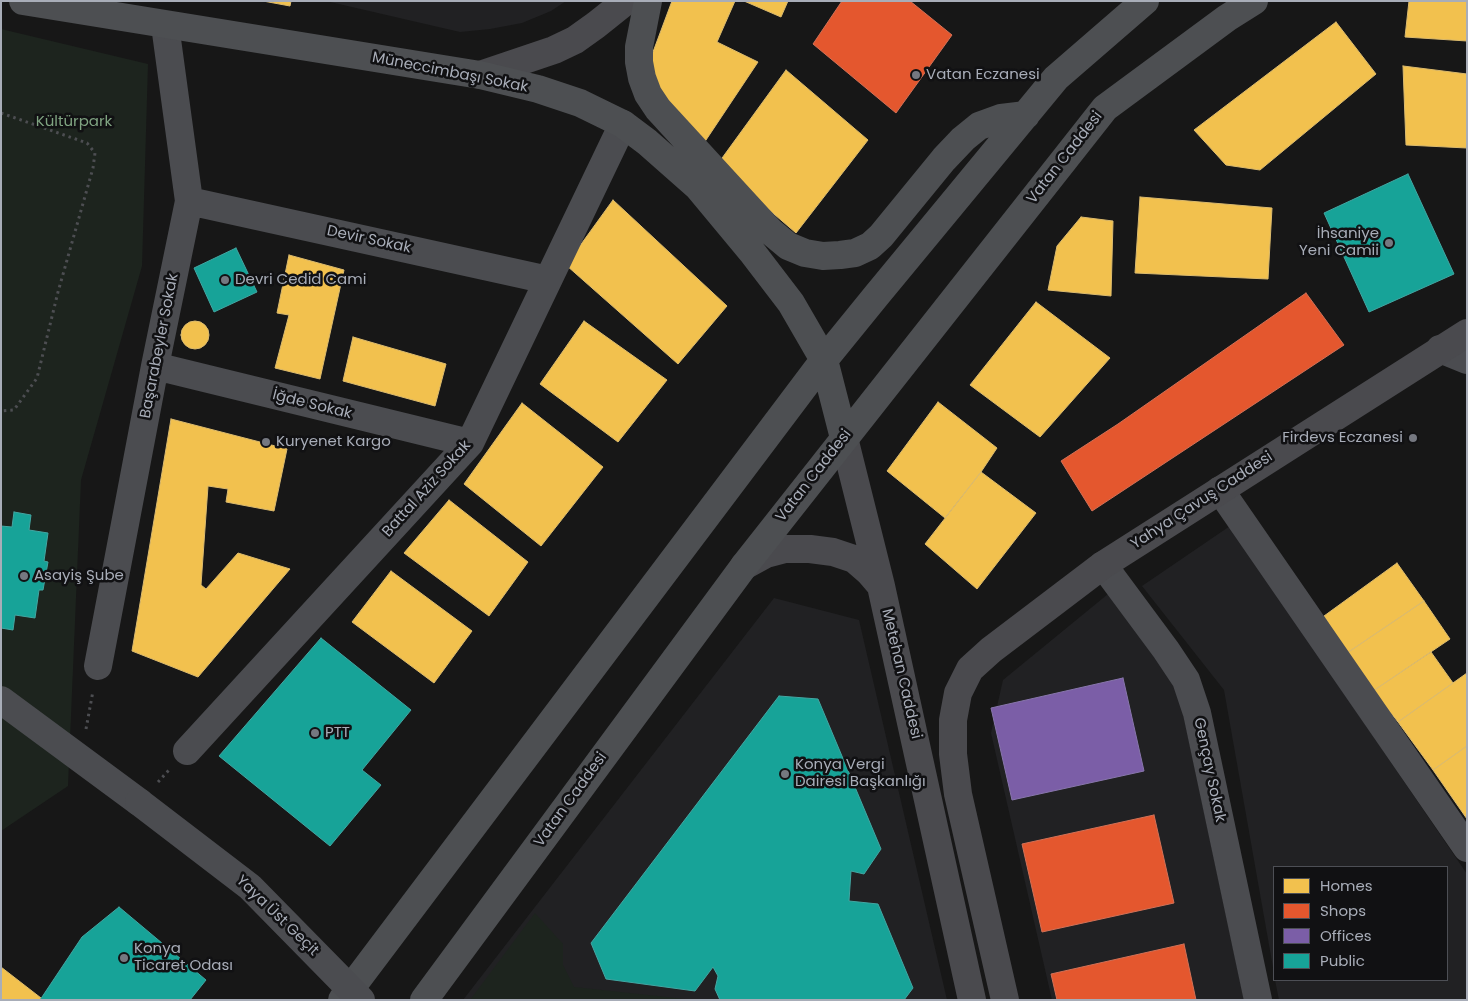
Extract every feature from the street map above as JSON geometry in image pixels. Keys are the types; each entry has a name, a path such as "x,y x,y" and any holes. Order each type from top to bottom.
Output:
{"main road":[{"name":"Müneccimbaşı Sokak","path":"23,1 480,75 580,103 623,124 647,142 698,187 791,303 824,360 844,438"},
{"path":"648,1 639,47 639,62 648,94 658,109 770,231 788,246 805,253 823,256 840,255 855,253 870,246 882,236 944,159 979,126 1001,118 1026,115"},
{"path":"342,1000 824,360 1056,78 1145,1"},
{"path":"1105,108 1218,1"},
{"name":"Vatan Caddesi","path":"424,1000 744,566 1105,108 1227,18 1254,1"}],"street":[{"path":"480,75 546,53 575,40 617,10 626,1"},
{"name":"Başarabeyler Sokak","path":"98,666 155,366 189,201 165,25"},
{"name":"Battal Aziz Sokak","path":"187,751 470,443 623,124"},
{"name":"Devir Sokak","path":"189,201 548,280"},
{"name":"Yahya Çavuş Caddesi","path":"1005,1000 957,786 953,754 954,720 958,692 970,669 991,650 1103,565 1467,333"},
{"path":"1440,349 1467,360"},
{"name":"İğde Sokak","path":"155,366 470,443"},
{"name":"Metehan Caddesi","path":"844,438 881,586 972,1000"},
{"path":"1220,490 1467,848"},
{"path":"744,566 766,554 785,549 810,548 833,552 854,559 881,586"},
{"name":"Gençay Sokak","path":"1103,565 1186,680 1197,713 1258,1000"},
{"name":"Yaya Üst Geçit","path":"1,700 250,886 361,1000"}],"path":[{"path":"1,112 87,142 95,154 93,168 58,292 37,378 14,410 1,411"},
{"path":"81,759 98,666"},
{"path":"139,802 187,751"}],"shaded area":[{"path":"326,1 566,1 551,11 522,23 460,32"},
{"path":"1230,526 1467,874 1467,1000 1279,1000 1275,981 1448,981 1448,866 1273,866 1273,967 1224,690 1142,586"},
{"path":"1108,594 1177,685 1244,1000 1052,1000 991,733 1003,680"},
{"path":"774,598 859,620 947,1000 463,1000"}],"green space":[{"name":"Kültürpark","path":"1,29 148,64 142,266 81,480 68,786 1,831"},
{"path":"535,913 563,944 563,965 574,987 694,1000 470,1000"}],"building: Homes":[{"path":"263,1 291,1 290,6"},
{"path":"672,1 735,1 717,42 758,62 702,146 661,101 650,60"},
{"path":"744,1 788,1 781,17"},
{"path":"1409,1 1467,1 1467,41 1405,37"},
{"path":"1336,22 1376,74 1260,170 1226,165 1194,130"},
{"path":"1403,66 1467,74 1467,148 1406,145"},
{"path":"786,70 868,140 796,233 717,165"},
{"path":"1140,197 1272,208 1268,279 1135,273"},
{"path":"613,200 727,306 678,364 566,265"},
{"path":"1081,217 1113,221 1111,296 1048,290 1057,246"},
{"path":"289,255 344,270 320,379 275,368 289,315 277,313"},
{"path":"1036,302 1110,358 1040,437 970,385"},
{"path":"195,321 205,325 209,335 205,345 195,349 185,345 181,335 185,325"},
{"path":"584,321 667,380 618,442 540,384"},
{"path":"353,337 446,364 435,406 343,381"},
{"path":"938,402 997,448 945,518 887,471"},
{"path":"522,403 603,467 541,546 464,484"},
{"path":"171,419 287,449 274,511 226,502 228,489 208,486 201,585 206,589 238,553 290,569 198,677 132,651"},
{"path":"981,472 1036,513 977,589 925,544"},
{"path":"449,500 528,562 489,616 404,553"},
{"path":"1397,563 1424,601 1347,653 1324,616"},
{"path":"391,571 472,631 434,683 352,622"},
{"path":"1424,601 1450,639 1373,691 1347,653"},
{"path":"1431,652 1453,683 1398,722 1373,691"},
{"path":"1467,673 1467,746 1433,770 1398,722"},
{"path":"1467,746 1467,819 1433,770"},
{"path":"1,967 41,998 40,1000 1,1000"}],"building: Shops":[{"path":"842,1 910,1 952,35 896,113 813,44"},
{"path":"1306,293 1344,345 1092,511 1061,461 1118,424"},
{"path":"1154,815 1174,903 1042,932 1022,844"},
{"path":"1184,944 1196,1000 1057,1000 1051,974"}],"building: Offices":[{"path":"1123,678 1144,771 1012,800 991,708"}],"building: Public":[{"name":"İhsaniye Yeni Camii","path":"1408,174 1454,274 1369,312 1324,213"},
{"name":"Devri Cedid Cami","path":"236,248 257,292 214,312 194,268"},
{"name":"Asayiş Şube","path":"14,512 31,515 29,530 48,533 44,561 48,562 43,590 39,590 35,618 15,615 13,630 1,628 1,526 12,527"},
{"name":"PTT","path":"321,638 411,710 362,770 381,785 330,846 219,756"},
{"name":"Konya Vergi Dairesi Başkanlığı","path":"779,696 818,699 881,849 864,874 851,871 849,901 878,904 913,988 904,1000 720,1000 715,989 718,976 713,967 695,991 606,979 591,943"},
{"name":"Konya Ticaret Odası","path":"119,907 206,980 190,1000 40,1000 82,937"}],"place":[{"name":"Vatan Eczanesi","path":"916,75"},
{"name":"İhsaniye Yeni Camii","path":"1389,243"},
{"name":"Devri Cedid Cami","path":"225,280"},
{"name":"Firdevs Eczanesi","path":"1413,438"},
{"name":"Kuryenet Kargo","path":"266,442"},
{"name":"Asayiş Şube","path":"24,576"},
{"name":"PTT","path":"315,733"},
{"name":"Konya Vergi Dairesi Başkanlığı","path":"785,774"},
{"name":"Konya Ticaret Odası","path":"124,958"}]}
